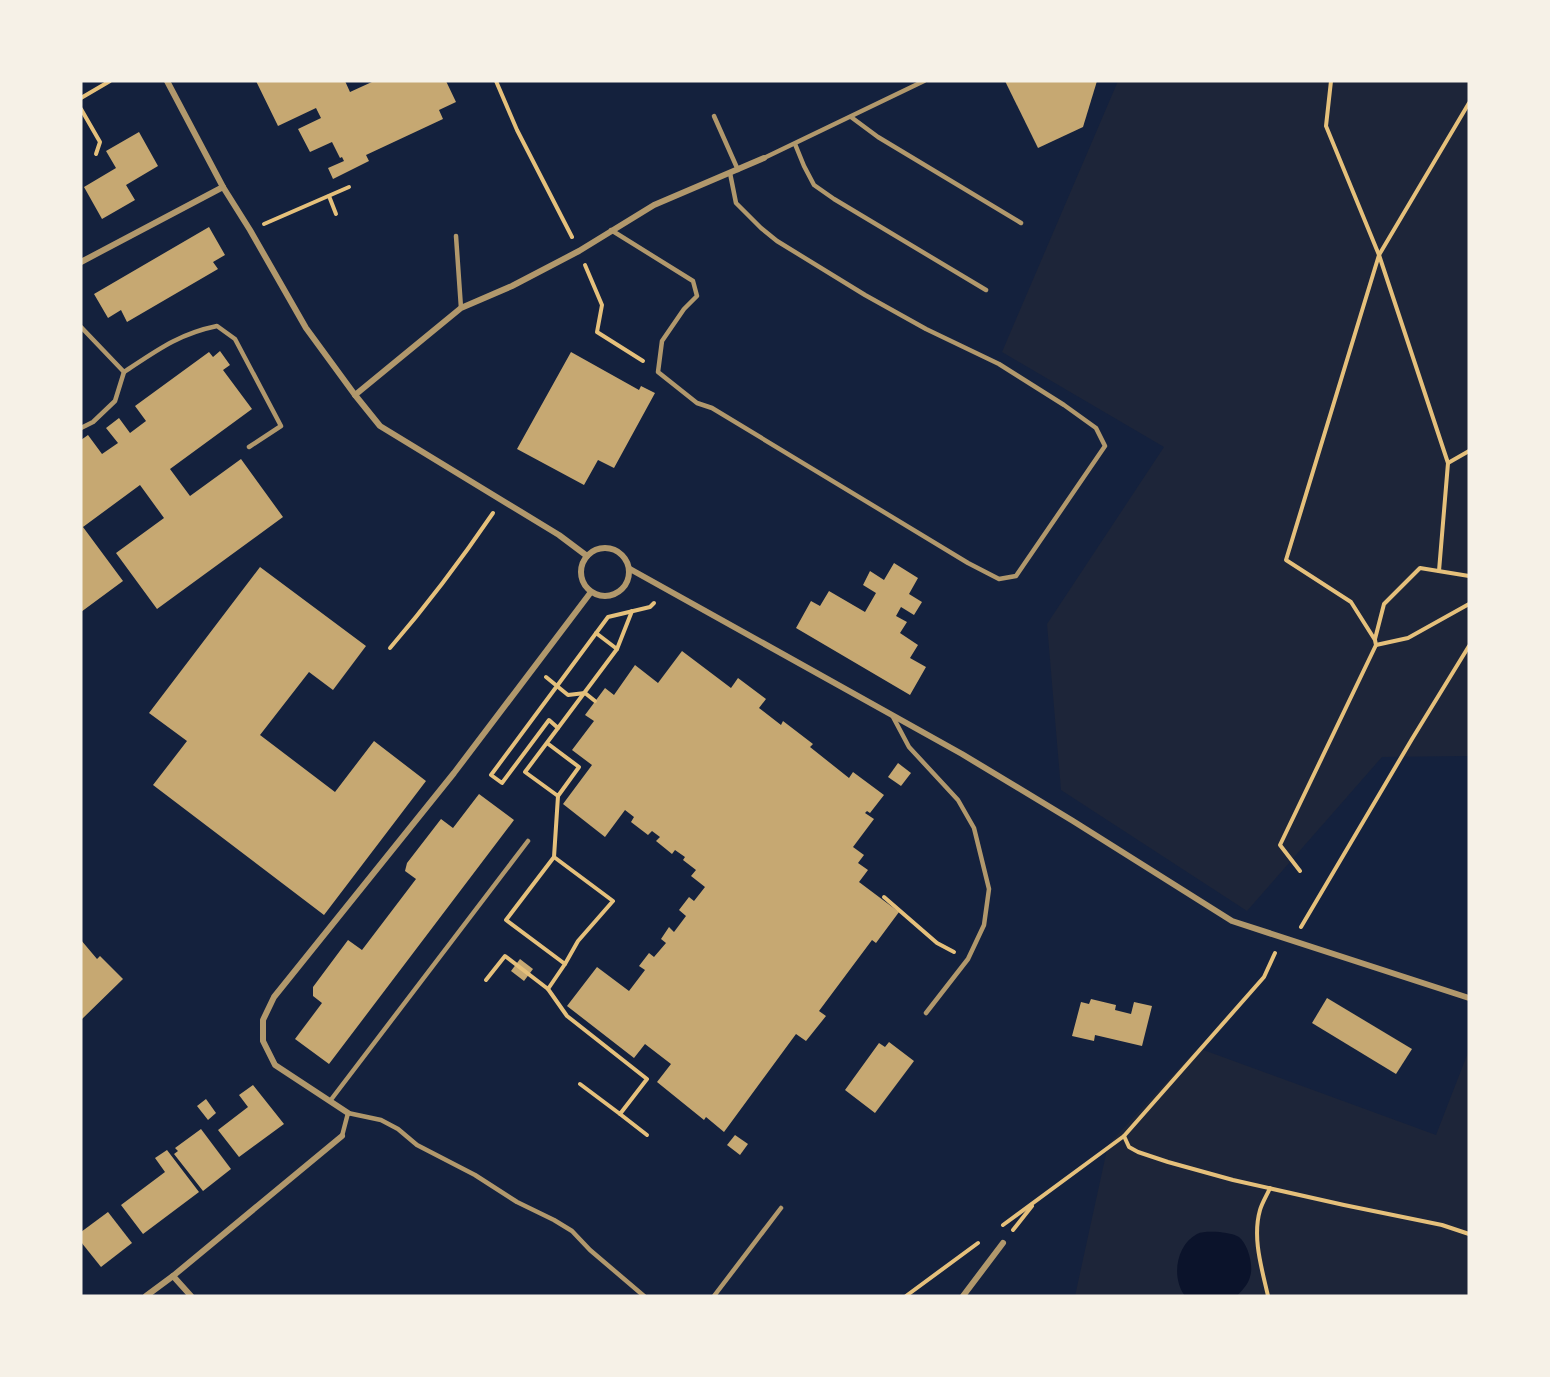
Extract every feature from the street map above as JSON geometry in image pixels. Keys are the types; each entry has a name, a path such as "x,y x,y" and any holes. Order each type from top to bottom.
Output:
{"street":[{"path":"166,81 223,187 306,328 380,426 559,535 587,556"},
{"path":"355,394 461,308 512,286 579,251 654,205 764,158"},
{"path":"81,262 223,187"},
{"path":"609,548 618,551 625,557 630,570 626,586 620,592 609,596 591,592 582,581 581,573 582,563 587,556 595,550 609,548"},
{"path":"630,570 962,754 1232,921 1469,998"},
{"path":"348,1113 275,1065 263,1041 262,1020 274,997 454,773 591,592"},
{"path":"146,1296 342,1136"},
{"path":"963,1296 1003,1243"},
{"path":"173,1276 190,1296"}],"lane":[{"path":"764,158 924,81"},
{"path":"714,116 738,170"},
{"path":"851,117 878,136 1021,223"},
{"path":"795,144 814,185 986,290"},
{"path":"611,230 693,281 698,296 684,309 662,340 658,372 697,403 712,408 968,563 999,579 1016,576 1105,446 1096,428 999,364 865,295 777,241 736,203 729,173"},
{"path":"456,236 461,308"},
{"path":"81,428 93,422 115,401 124,372 169,342 201,329 217,326 235,339 281,426 249,447"},
{"path":"81,327 124,372"},
{"path":"892,715 909,747 958,800 974,828 989,889 984,925 968,959 926,1013"},
{"path":"330,1101 528,841"},
{"path":"342,1136 348,1113 381,1120 398,1129 417,1144 572,1231 590,1250 644,1296"},
{"path":"714,1296 781,1208"}],"path":[{"path":"81,98 110,81"},
{"path":"496,81 517,130 579,251 602,305 597,332 658,372"},
{"path":"1330,81 1326,126 1379,255 1448,463 1439,571"},
{"path":"1300,871 1280,845 1376,645 1351,602 1287,560 1379,255 1469,103"},
{"path":"81,109 100,142 96,154"},
{"path":"250,230 349,187"},
{"path":"329,196 336,214"},
{"path":"1448,463 1469,451"},
{"path":"390,648 458,563 501,500"},
{"path":"1375,640 1384,604 1420,568 1469,576"},
{"path":"558,728 549,720 502,783 491,775 608,617 650,607 665,589"},
{"path":"1376,645 1408,638 1469,604"},
{"path":"558,796 525,772 617,649 632,612"},
{"path":"596,633 617,649"},
{"path":"999,1228 1124,1136 1264,977 1274,954 1293,941 1469,646"},
{"path":"534,668 568,695 585,693 595,701"},
{"path":"547,743 579,767 558,796 554,857 506,920 565,964"},
{"path":"548,989 579,941 613,901 554,857"},
{"path":"884,897 937,943 968,959"},
{"path":"486,980 505,956 548,989 567,1016 647,1079 620,1114"},
{"path":"580,1084 647,1135"},
{"path":"1124,1136 1129,1147 1138,1152 1233,1180 1344,1206 1442,1225 1469,1233"},
{"path":"1268,1296 1256,1230 1260,1210 1270,1188"},
{"path":"1003,1243 1036,1201"},
{"path":"906,1296 980,1241"}],"shaded area":[{"path":"1118,81 1469,81 1469,756 1382,757 1247,911 1061,790 1047,624 1164,447 1002,352"},
{"path":"1198,1048 1436,1135 1469,1050 1469,1296 1075,1296 1108,1145"},
{"path":"1220,1232 1239,1237 1245,1245 1251,1267 1248,1282 1237,1296 1185,1296 1177,1271 1184,1246 1199,1233"}],"building":[{"path":"256,81 345,81 350,92 374,81 446,81 456,102 439,110 443,119 366,155 369,161 333,179 328,168 344,161 332,142 310,152 298,129 321,118 316,108 278,126"},
{"path":"1005,81 1097,81 1083,127 1038,148"},
{"path":"139,132 158,166 126,185 135,200 102,219 84,187 116,168 106,151"},
{"path":"209,227 225,255 213,262 218,269 127,322 121,310 108,318 94,294"},
{"path":"220,351 230,365 223,370 252,409 170,469 190,496 241,459 283,517 157,609 116,553 164,518 140,485 83,527 123,581 81,612 81,440 88,435 102,454 118,443 106,428 119,418 130,433 146,421 135,406 209,352 213,357"},
{"path":"571,352 639,390 641,386 655,393 614,468 598,460 584,485 517,449"},
{"path":"894,563 918,578 909,594 922,602 914,615 901,607 896,616 907,622 900,633 918,645 910,658 926,667 910,695 796,628 811,601 820,606 829,591 865,612 876,593 863,585 870,571 884,580"},
{"path":"260,567 366,646 333,690 309,672 260,735 335,792 374,741 426,781 324,915 153,785 187,741 149,713"},
{"path":"682,651 731,688 738,678 766,699 759,708 781,725 783,721 813,744 810,747 849,778 853,772 884,795 870,813 867,811 865,813 874,819 853,847 864,855 858,863 868,870 859,882 899,912 876,943 872,940 819,1011 826,1016 806,1041 796,1034 724,1132 706,1117 704,1120 657,1082 671,1064 645,1044 634,1058 567,1006 597,967 629,991 645,970 639,966 649,953 654,957 666,943 661,939 669,927 674,932 686,916 679,910 689,897 694,901 705,887 691,876 696,870 683,860 685,857 675,850 672,854 656,841 660,837 652,831 648,835 631,822 634,817 625,810 605,837 563,804 592,765 572,750 594,721 585,715 605,688 614,695 635,665 658,683"},
{"path":"898,763 911,773 901,786 888,777"},
{"path":"479,794 514,820 329,1064 295,1039 322,1003 313,996 313,987 348,940 362,950 416,879 405,871 407,863 441,819 453,828"},
{"path":"81,940 97,959 100,956 123,979 81,1020"},
{"path":"520,959 533,969 524,981 511,971"},
{"path":"1327,998 1412,1049 1396,1074 1312,1023"},
{"path":"1091,999 1116,1005 1115,1010 1131,1014 1134,1002 1152,1006 1142,1046 1095,1035 1094,1041 1072,1036 1081,1002 1089,1004"},
{"path":"889,1042 914,1061 875,1113 845,1090 879,1043 885,1047"},
{"path":"253,1085 284,1124 239,1157 218,1130 248,1107 239,1095"},
{"path":"206,1099 216,1113 208,1120 197,1106"},
{"path":"201,1129 231,1169 203,1191 174,1154 178,1151 175,1148"},
{"path":"735,1135 748,1144 740,1155 727,1145"},
{"path":"167,1150 199,1192 143,1234 121,1205 165,1172 155,1158"},
{"path":"108,1212 132,1243 101,1267 81,1242 81,1232"}]}
